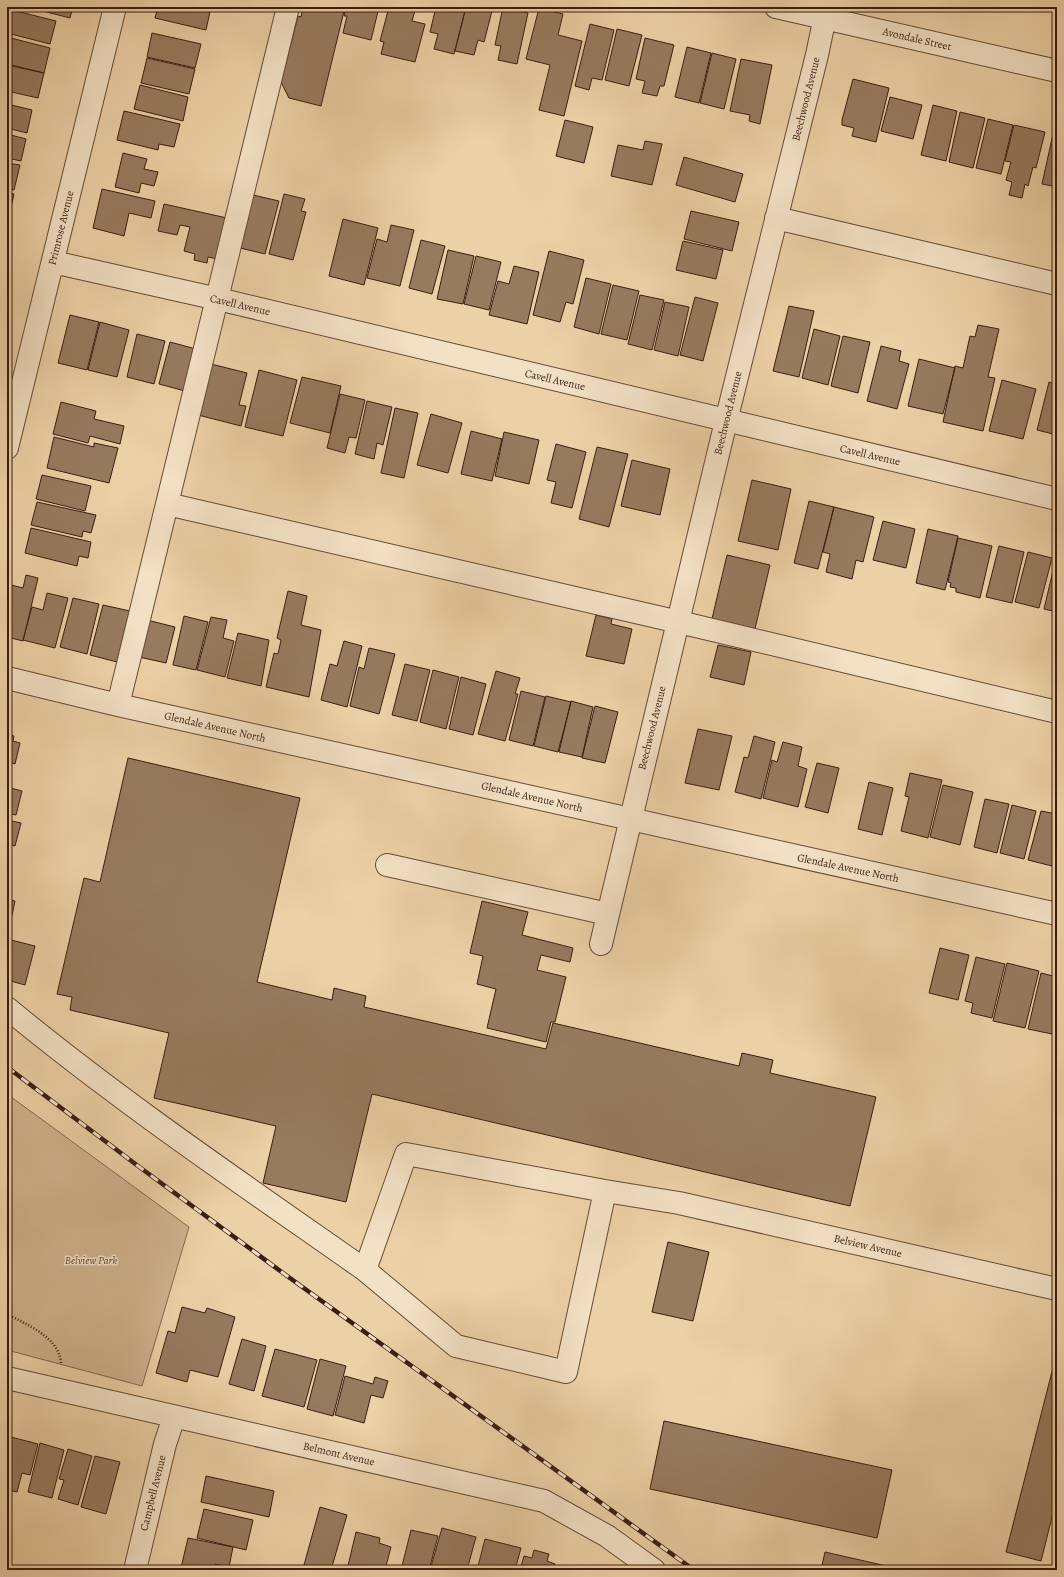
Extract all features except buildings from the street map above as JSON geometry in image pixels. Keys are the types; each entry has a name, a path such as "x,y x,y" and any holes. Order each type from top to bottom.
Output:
{"street":[{"name":"Primrose Avenue","path":"7,448 115,7"},
{"path":"118,705 288,7"},
{"name":"Avondale Street","path":"776,7 826,13 1057,71"},
{"name":"Beechwood Avenue","path":"601,944 726,421 826,13"},
{"path":"776,218 1057,284"},
{"name":"Cavell Avenue","path":"53,262 218,299 1057,499"},
{"path":"167,504 679,622 1057,712"},
{"name":"Glendale Avenue North","path":"7,678 118,705 1057,914"},
{"path":"387,865 608,914"},
{"path":"7,1008 48,1042 172,1134 365,1270 456,1346 566,1372 605,1191"},
{"name":"Belview Avenue","path":"365,1270 406,1154 605,1191 679,1203 1057,1290"},
{"name":"Belmont Avenue","path":"7,1378 544,1501 607,1536 654,1570"},
{"name":"Campbell Avenue","path":"135,1570 174,1417"}],"path":[{"path":"7,1314 47,1336 61,1355 64,1392"}],"green space":[{"name":"Belview Park","path":"7,1094 189,1227 142,1386 7,1350"}],"railway":[{"path":"7,1067 283,1273 694,1570"}]}
